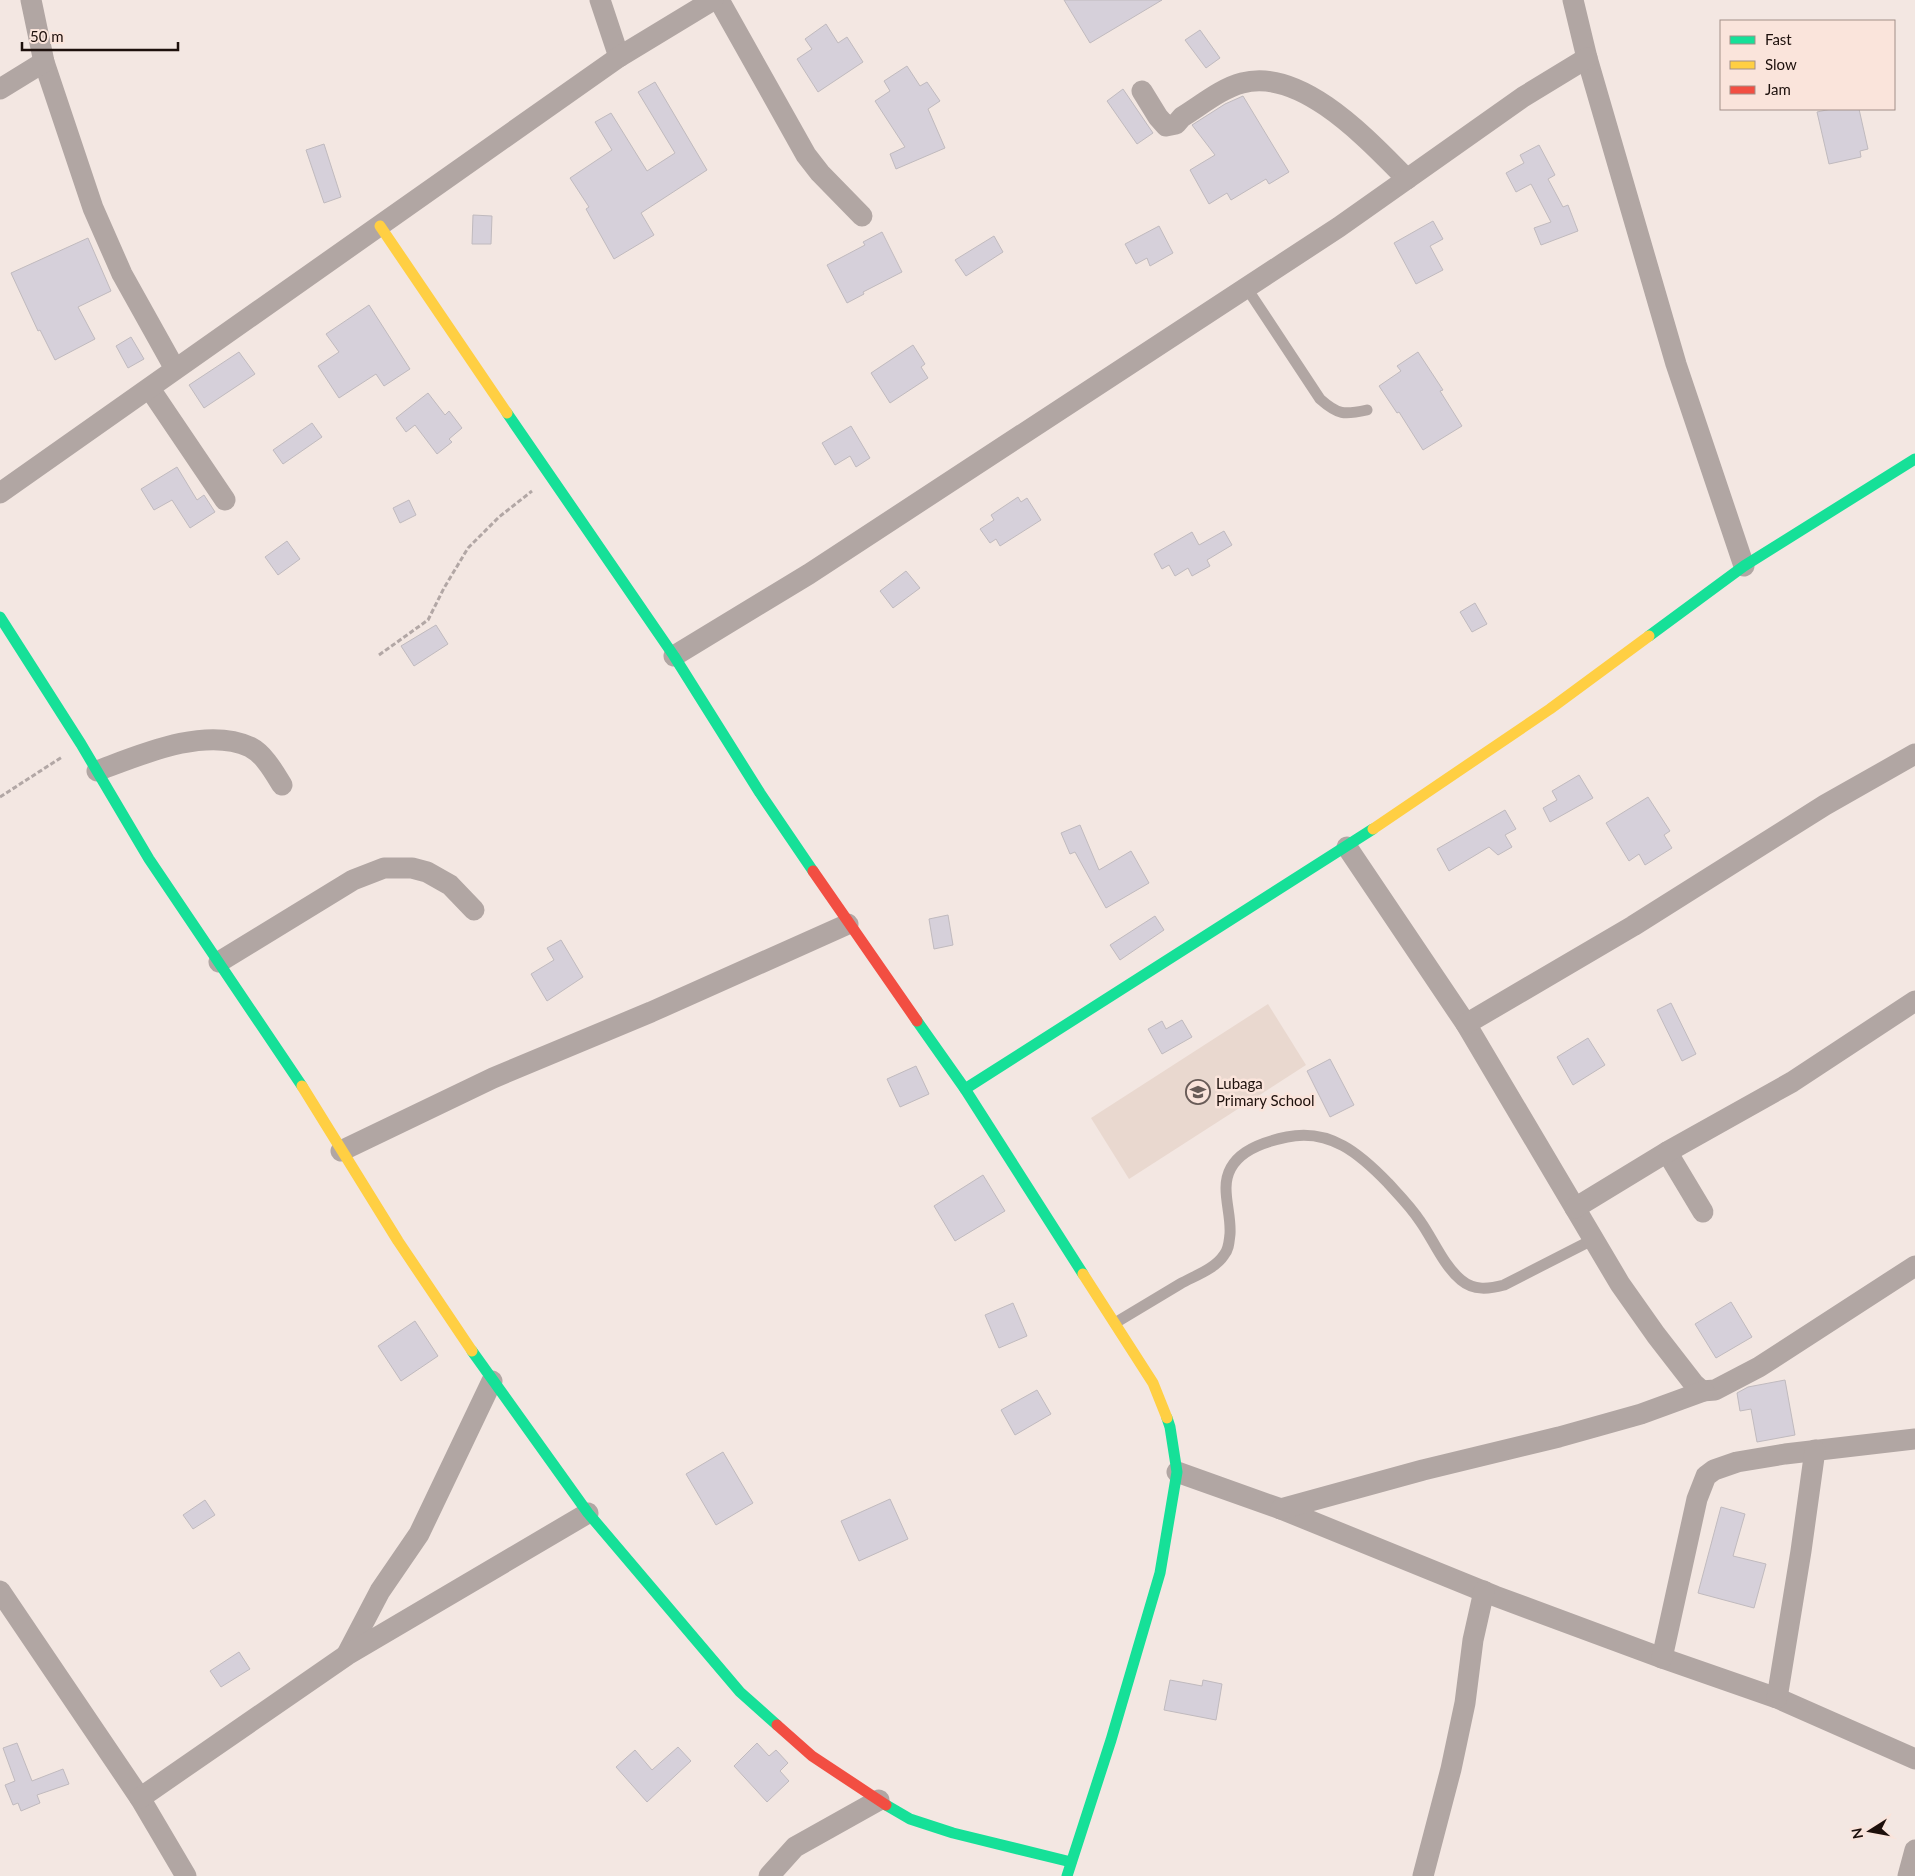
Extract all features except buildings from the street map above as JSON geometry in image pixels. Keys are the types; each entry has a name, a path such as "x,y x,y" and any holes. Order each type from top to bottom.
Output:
{"street":[{"path":"31,0 44,62 93,208 122,274 175,369"},
{"path":"600,0 619,57"},
{"path":"0,493 619,57 712,0"},
{"path":"719,0 806,155 831,185 862,216"},
{"path":"1573,0 1676,364 1744,566"},
{"path":"674,656 809,574 1339,227 1523,97 1588,58"},
{"path":"0,89 44,62"},
{"path":"1142,91 1158,117 1166,126 1176,124 1182,117 1231,87 1242,83 1258,80 1288,86 1327,107 1360,131 1407,179"},
{"path":"380,226 674,656 760,793 848,924 965,1089 1153,1383 1170,1427 1177,1472 1160,1572 1111,1740 1067,1876"},
{"path":"150,389 225,500"},
{"path":"965,1089 1347,847 1550,708 1744,566 1915,459"},
{"path":"0,617 81,744 149,859 285,1059 398,1241 492,1381 588,1513 740,1692 812,1756 910,1819 1071,1862"},
{"path":"97,771 160,747 198,740 223,740 250,748 269,765 282,785"},
{"path":"1466,1024 1633,926 1825,805 1915,754"},
{"path":"1347,847 1466,1024 1620,1284 1694,1384 1704,1391"},
{"path":"219,962 354,880 384,868 412,868 427,872 450,885 474,910"},
{"path":"341,1151 493,1078 650,1012 848,924"},
{"path":"1575,1208 1667,1152 1792,1082 1915,1001"},
{"path":"1667,1152 1704,1212"},
{"path":"1281,1509 1423,1470 1559,1437 1641,1414 1704,1391 1716,1390 1759,1367 1915,1266"},
{"path":"346,1655 380,1591 419,1534 492,1381"},
{"path":"1662,1658 1697,1499 1706,1476 1714,1470 1737,1462 1815,1450 1915,1439"},
{"path":"1778,1698 1815,1450"},
{"path":"1177,1472 1281,1509 1484,1591 1662,1658 1778,1698 1915,1759"},
{"path":"140,1798 346,1655 588,1513"},
{"path":"0,1591 140,1798 186,1876"},
{"path":"1423,1876 1453,1759 1465,1703 1473,1640 1484,1591"},
{"path":"769,1876 795,1848 879,1800"},
{"path":"1908,1876 1915,1850"}],"lane":[{"path":"1246,287 1320,399 1330,409 1341,414 1367,410"},
{"path":"1115,1323 1208,1269 1224,1257 1229,1247 1230,1227 1226,1188 1228,1173 1233,1162 1242,1154 1263,1144 1287,1137 1316,1136 1333,1140 1347,1147 1368,1163 1411,1208 1446,1262 1461,1280 1475,1288 1488,1289 1504,1286 1594,1239"}],"path":[{"path":"380,655 428,620 444,588 468,548 499,516 550,476"},
{"path":"0,797 81,744"}],"shaded area":[{"name":"Lubaga Primary School","path":"1268,1004 1306,1065 1129,1179 1091,1118"}],"traffic: fast":[{"path":"507,413 674,656 760,793 813,871"},
{"path":"1649,636 1744,566 1915,459"},
{"path":"0,617 81,744 149,859 302,1086"},
{"path":"965,1089 1373,829"},
{"path":"917,1021 965,1089 1083,1274"},
{"path":"472,1351 588,1513 740,1692 777,1725"},
{"path":"1067,1876 1111,1740 1160,1573 1177,1472 1167,1418"},
{"path":"886,1805 910,1819 953,1833 1071,1862"}],"traffic: slow":[{"path":"380,226 507,413"},
{"path":"1373,829 1550,709 1649,636"},
{"path":"302,1086 398,1241 472,1351"},
{"path":"1083,1274 1153,1383 1167,1418"}],"traffic: jam":[{"path":"813,871 917,1021"},
{"path":"777,1725 812,1756 886,1805"}],"place":[{"name":"Lubaga Primary School","path":"1198,1092"}]}
